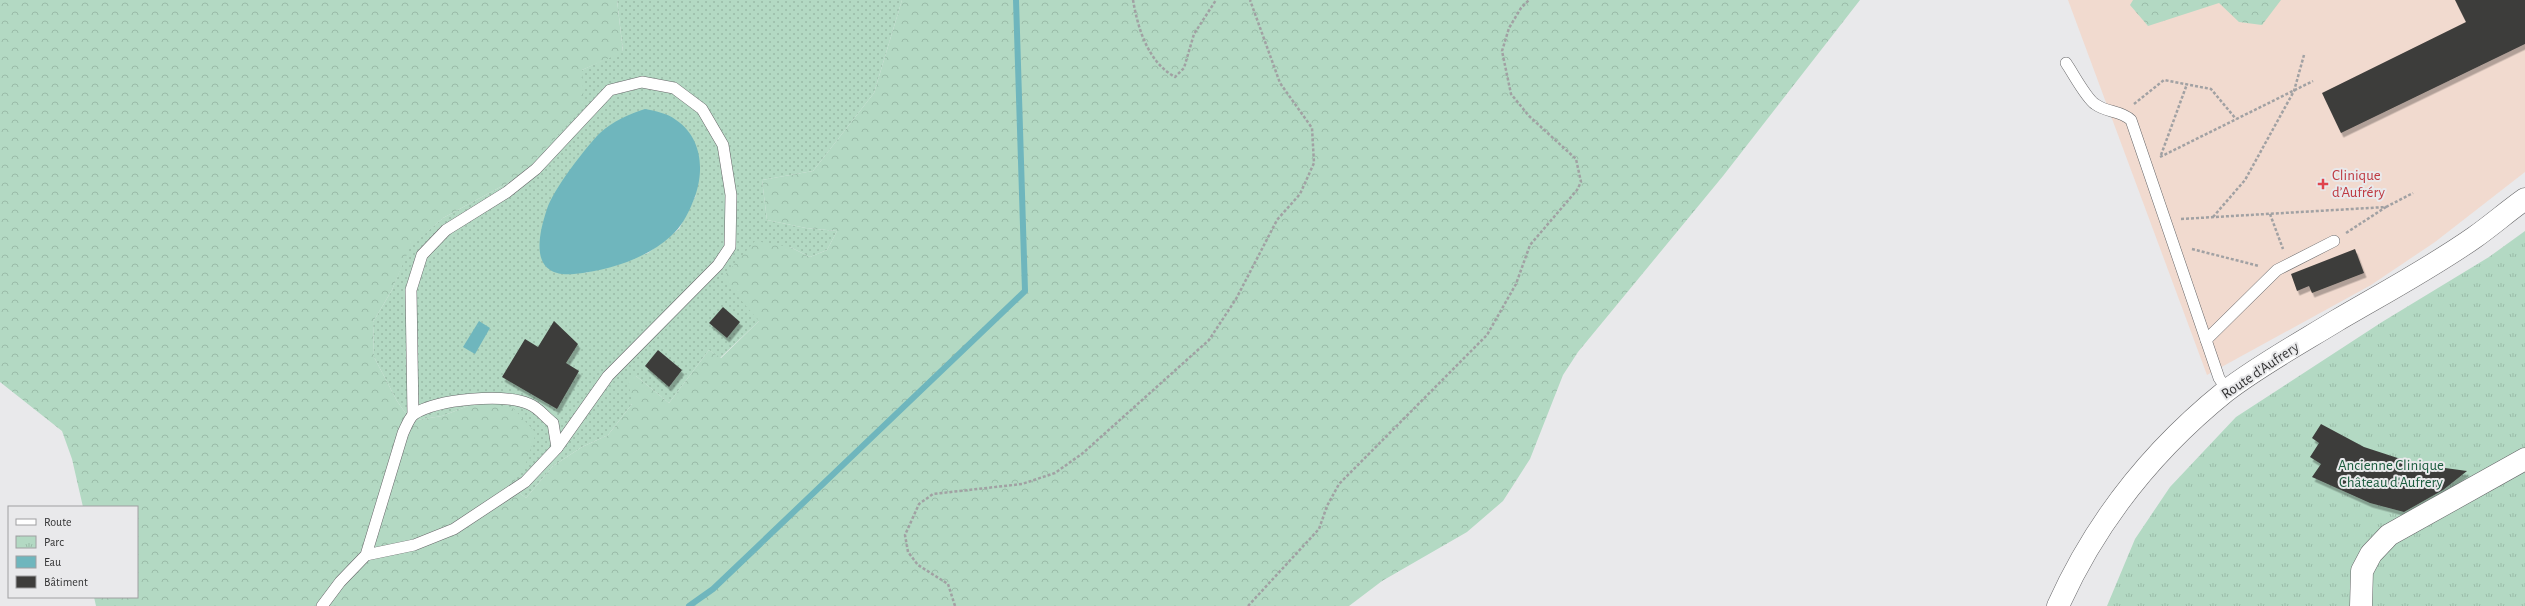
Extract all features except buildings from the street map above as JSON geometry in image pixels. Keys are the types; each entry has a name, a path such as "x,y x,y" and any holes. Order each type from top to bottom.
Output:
{"street":[{"name":"Route d'Aufrery","path":"2058,606 2070,578 2101,525 2134,481 2184,427 2228,390 2302,342 2474,237 2525,198"},
{"path":"2361,606 2362,571 2371,554 2389,536 2525,459"}],"lane":[{"path":"2066,63 2094,103 2109,112 2123,113 2131,120 2219,378 2228,390"},
{"path":"322,606 340,582 366,555 403,432 413,415 410,290 422,255 446,230 507,192 536,169 610,90 642,82 674,88 702,109 723,145 731,195 730,247 718,265 608,376 557,448 525,482 454,529 414,545 366,555"},
{"path":"2206,340 2277,270 2334,241"},
{"path":"413,415 428,408 460,400 500,399 530,404 553,423 557,448"}],"path":[{"path":"1133,0 1136,18 1149,51 1163,70 1175,77 1184,68 1194,34 1216,0"},
{"path":"955,606 948,584 918,565 908,552 905,535 919,504 933,494 1022,484 1055,473 1083,454 1209,340 1236,298 1277,220 1300,194 1314,163 1312,128 1280,83 1250,0"},
{"path":"1248,606 1319,529 1327,506 1339,484 1487,335 1516,284 1530,245 1578,186 1580,173 1576,158 1529,116 1511,94 1502,51 1509,28 1521,8 1529,0"},
{"path":"2213,218 2245,180 2294,90 2304,55"},
{"path":"2123,113 2164,80 2211,89 2236,119"},
{"path":"2146,164 2313,81"},
{"path":"2160,158 2186,84"},
{"path":"2334,241 2386,207 2413,193"},
{"path":"2165,220 2386,207"},
{"path":"2270,214 2288,264"},
{"path":"2173,244 2277,270"}],"shaded area":[{"name":"Clinique d’Aufréry","path":"2068,0 2525,0 2525,172 2435,242 2371,285 2207,375"}],"green space":[{"path":"0,0 617,0 623,52 582,70 584,107 517,178 443,218 410,247 392,290 373,322 374,357 397,401 411,421 442,416 479,402 513,408 536,433 525,466 511,486 526,498 553,466 582,447 608,435 632,404 628,379 636,376 669,403 709,350 721,358 759,321 722,278 755,241 790,247 810,257 827,250 837,231 806,228 767,220 762,180 813,171 874,93 902,0 1860,0 1723,176 1578,352 1563,375 1530,459 1503,501 1467,532 1382,581 1349,606 96,606 94,598 138,598 138,506 83,506 72,459 62,431 0,382"},
{"path":"617,0 902,0 874,93 813,171 762,180 767,220 806,228 837,231 827,250 810,257 790,247 759,321 720,358 709,350 669,403 636,376 632,404 608,435 582,447 553,466 526,498 511,486 479,402 442,416 411,421 397,401 374,357 373,322 392,290 409,247 443,218 517,178 582,70 623,51","holes":["696,195 679,229 648,253 585,273"]},
{"path":"2133,0 2281,0 2262,25 2239,22 2219,3 2148,26 2130,5"},
{"name":"Ancienne Clinique Château d'Aufrery","path":"2525,231 2525,606 2107,606 2135,539 2170,487 2236,417 2382,322 2489,257"}],"water":[{"path":"645,109 665,114 676,120 692,137 697,147 700,170 699,181 688,213 675,233 650,251 626,262 600,270 574,274 560,274 550,270 543,263 540,254 540,244 543,221 550,201 578,159 600,133 621,118"},
{"path":"479,321 490,328 475,354 463,347"}],"waterway":[{"path":"689,606 713,589 1025,291 1016,0"}],"place":[{"name":"Clinique d’Aufréry","path":"2323,184"}]}
